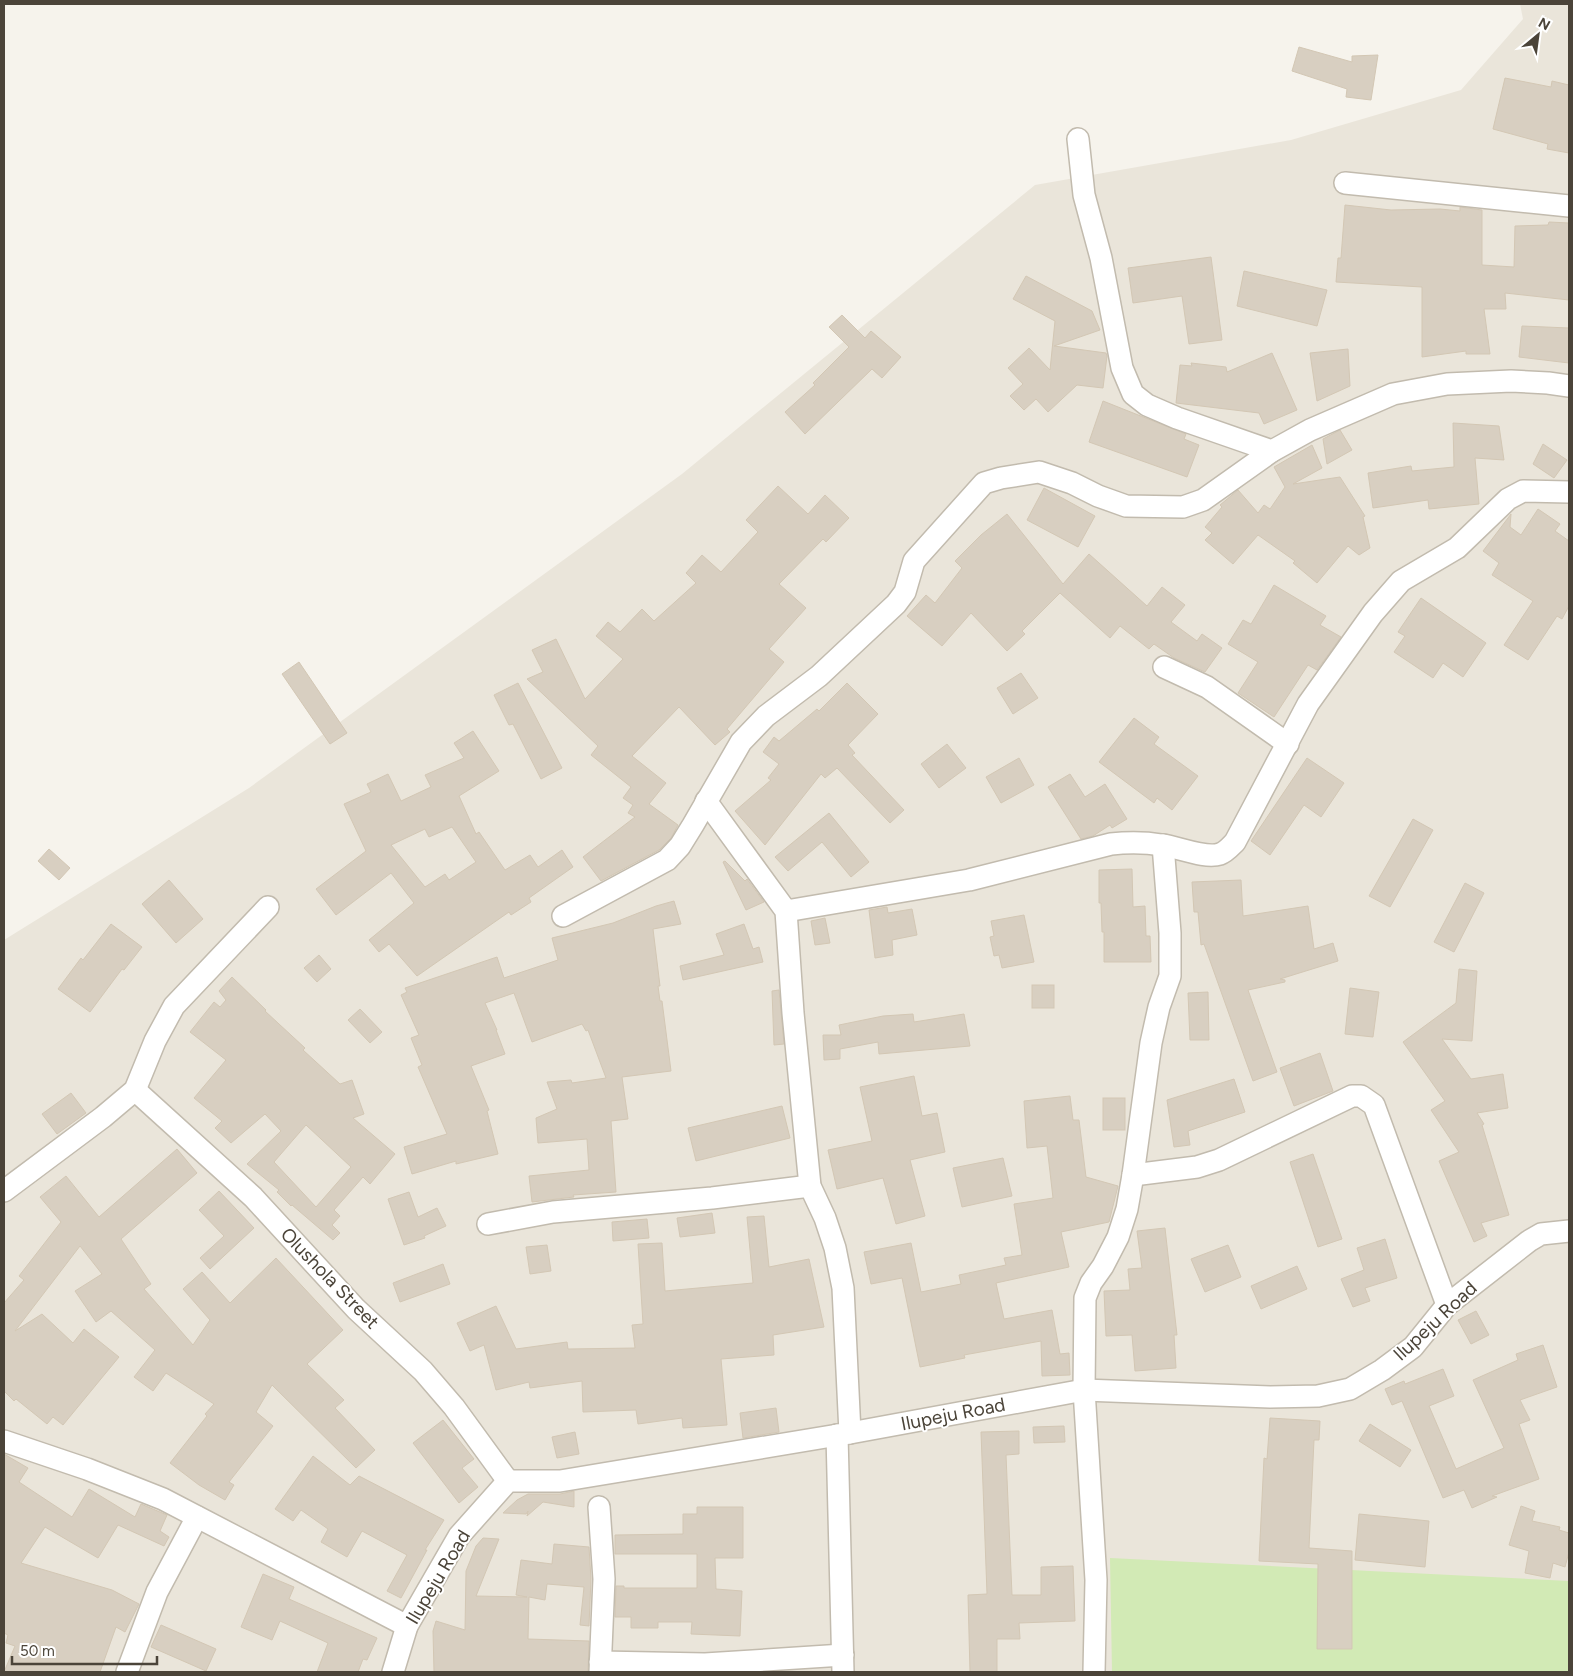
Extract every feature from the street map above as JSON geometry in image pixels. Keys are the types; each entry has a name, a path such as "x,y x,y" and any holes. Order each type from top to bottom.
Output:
{"street":[{"path":"1078,139 1084,195 1101,258 1122,368 1133,394 1147,405 1177,418 1272,450"},
{"path":"1345,183 1569,206"},
{"path":"563,916 667,860 680,846 741,742 766,716 820,676 896,604 905,592 914,561 984,483 1001,478 1039,472 1072,483 1098,496 1126,506 1183,507 1203,500 1272,450 1318,427 1393,394 1456,383 1511,381 1569,386"},
{"path":"786,911 969,880 1111,844 1135,841 1206,855 1219,855 1228,850 1235,842 1308,704 1373,613 1401,581 1457,548 1508,499 1523,491 1569,492"},
{"path":"1164,667 1207,687 1288,744"},
{"path":"599,1507 604,1579 600,1667 843,1663 843,1288 835,1248 825,1218 810,1186 793,1013 786,911 706,801"},
{"path":"1094,1672 1096,1580 1084,1390 1085,1298 1090,1283 1103,1266 1118,1237 1126,1209 1133,1174 1151,1043 1159,1007 1170,976 1170,933 1163,845"},
{"path":"4,1191 103,1117 135,1090 155,1041 174,1006 268,907"},
{"name":"Olushola Street","path":"135,1090 253,1197 356,1309 423,1371 454,1407 508,1481"},
{"path":"1133,1174 1197,1167 1218,1160 1352,1096 1361,1096 1374,1105 1448,1306"},
{"path":"488,1224 553,1212 712,1198 810,1186"},
{"name":"Ilupeju Road","path":"393,1672 407,1626 459,1536 508,1481 560,1481 843,1434 1084,1390 1289,1397 1318,1396 1350,1389 1382,1370 1413,1347 1448,1306 1529,1240 1541,1234 1569,1231"},
{"path":"4,1441 87,1469 163,1499 407,1626"},
{"path":"126,1672 157,1592 197,1517"}],"shaded area":[{"path":"1520,4 1569,4 1569,1672 4,1672 4,940 249,788 682,474 1035,185 1291,140 1461,90 1523,19"}],"green space":[{"path":"1110,1558 1569,1581 1569,1672 1112,1672"}],"building":[{"path":"1299,47 1352,62 1352,56 1378,55 1371,100 1346,97 1347,89 1292,71"},
{"path":"1505,78 1551,87 1552,81 1569,85 1569,153 1547,149 1548,144 1493,129"},
{"path":"1345,205 1391,210 1440,209 1460,211 1460,207 1482,210 1482,265 1514,267 1515,226 1548,225 1549,222 1569,223 1569,300 1505,293 1506,309 1484,309 1490,354 1466,354 1466,351 1422,357 1422,287 1336,282 1338,258 1341,258"},
{"path":"1211,257 1222,340 1189,344 1182,296 1133,303 1128,268"},
{"path":"1244,271 1327,290 1317,326 1237,306"},
{"path":"1026,276 1092,311 1100,330 1054,346 1106,353 1107,356 1103,388 1077,385 1048,412 1036,399 1024,410 1010,396 1023,384 1008,368 1029,348 1050,370 1055,321 1013,299"},
{"path":"842,315 865,338 871,331 901,357 882,378 872,369 805,434 785,412 815,385 813,383 849,347 829,327"},
{"path":"1522,326 1569,328 1569,363 1519,357"},
{"path":"1348,349 1350,386 1317,401 1310,353"},
{"path":"1272,353 1297,410 1264,424 1259,413 1176,403 1180,365 1192,366 1191,363 1226,367 1227,372"},
{"path":"1103,401 1186,434 1184,439 1199,445 1187,477 1089,442"},
{"path":"1453,423 1499,426 1504,460 1475,458 1479,504 1429,509 1428,500 1373,508 1368,473 1411,466 1412,471 1454,467"},
{"path":"1340,430 1352,450 1327,464 1323,439"},
{"path":"1543,444 1567,460 1554,478 1533,464"},
{"path":"1312,445 1322,468 1293,484 1340,477 1365,516 1363,517 1370,548 1359,555 1348,546 1317,583 1293,563 1295,561 1258,535 1233,564 1205,540 1212,533 1205,527 1222,507 1220,505 1238,490 1258,513 1264,505 1270,509 1285,487 1274,467"},
{"path":"778,486 808,514 825,495 849,518 826,542 823,539 779,584 806,608 769,649 784,662 727,729 730,732 715,745 679,707 632,756 666,783 649,804 678,825 671,838 659,850 601,881 583,857 635,817 628,813 633,805 623,798 631,787 591,755 598,746 527,679 543,672 532,650 556,639 585,699 623,659 596,636 608,622 620,632 642,609 654,621 696,583 686,573 702,555 721,572 758,532 746,520"},
{"path":"1044,488 1095,516 1078,547 1027,520"},
{"path":"1538,509 1560,524 1555,531 1569,541 1569,606 1562,619 1557,616 1528,660 1504,645 1533,601 1492,575 1499,563 1483,551 1511,514 1510,527 1521,535"},
{"path":"1007,514 1063,584 1089,554 1147,606 1162,587 1185,605 1171,622 1197,641 1202,634 1222,648 1205,672 1174,658 1154,644 1149,649 1120,626 1110,638 1060,593 1022,631 1025,634 1007,651 971,613 942,646 907,616 926,595 935,603 962,568 955,561 981,535"},
{"path":"1274,585 1326,616 1320,625 1341,637 1317,670 1308,665 1274,717 1238,693 1258,662 1228,644 1243,620 1251,624"},
{"path":"1421,598 1486,643 1463,677 1443,663 1433,678 1394,652 1405,636 1398,632"},
{"path":"299,662 347,733 330,744 282,674"},
{"path":"1021,673 1038,698 1013,714 997,688"},
{"path":"518,683 562,768 541,779 513,724 509,725 494,695"},
{"path":"847,683 878,714 848,745 855,753 852,755 904,810 890,823 837,768 825,778 821,774 765,845 735,811 771,780 768,778 779,764 763,752 774,737 779,741 817,709 819,711"},
{"path":"1134,718 1159,737 1154,744 1198,776 1172,810 1157,798 1154,803 1099,762"},
{"path":"473,731 499,771 459,796 476,834 479,832 505,870 530,855 538,867 562,850 573,867 529,898 531,902 511,915 509,912 417,976 389,944 379,952 369,940 414,903 391,873 336,915 316,889 366,851 344,804 371,792 367,784 388,774 401,801 431,787 425,775 464,758 454,743","holes":["452,827 476,862 449,880 445,874 425,887 391,845 425,829 429,837"]},
{"path":"947,744 966,768 939,788 921,764"},
{"path":"1019,758 1034,785 1001,803 986,777"},
{"path":"1307,758 1344,783 1321,817 1304,805 1270,855 1251,841"},
{"path":"1070,774 1085,797 1105,784 1127,819 1112,828 1110,825 1093,836 1081,839 1048,787"},
{"path":"829,813 869,862 851,877 822,842 788,871 775,857"},
{"path":"1413,819 1433,830 1390,907 1369,896"},
{"path":"49,849 70,868 59,880 38,861"},
{"path":"725,861 745,881 747,879 764,902 746,910 723,862"},
{"path":"1132,869 1133,907 1145,906 1146,936 1150,936 1151,962 1104,962 1104,932 1102,932 1101,903 1099,903 1099,870"},
{"path":"169,880 203,919 176,943 142,904"},
{"path":"1241,880 1243,916 1308,906 1314,949 1333,943 1338,961 1280,979 1285,980 1285,982 1248,990 1277,1072 1253,1081 1204,944 1201,945 1198,912 1194,912 1192,882"},
{"path":"1465,883 1484,893 1454,952 1434,942"},
{"path":"674,901 681,924 653,929 660,986 658,986 660,1001 662,1001 671,1071 622,1077 628,1119 611,1121 616,1192 573,1195 574,1197 532,1202 529,1176 589,1170 587,1139 538,1143 536,1118 557,1109 547,1082 571,1080 572,1083 606,1078 588,1030 586,1031 582,1024 532,1042 514,993 485,1003 505,1054 471,1066 489,1110 487,1111 498,1154 456,1164 456,1161 412,1174 404,1147 447,1134 418,1067 422,1065 411,1038 419,1035 401,995 407,992 405,988 497,957 504,978 558,960 552,938 613,923"},
{"path":"887,907 888,913 912,909 917,935 892,940 893,955 875,958 869,910"},
{"path":"1024,915 1034,962 1002,968 999,955 994,956 990,937 994,936 991,921"},
{"path":"825,918 830,943 815,945 811,921"},
{"path":"111,924 142,947 124,970 122,969 90,1012 58,989 81,958 83,960"},
{"path":"744,924 753,949 759,947 763,962 683,980 680,966 724,955 716,934"},
{"path":"319,955 331,969 317,982 304,968"},
{"path":"1459,969 1477,971 1472,1041 1442,1039 1471,1079 1503,1074 1508,1108 1477,1113 1484,1124 1482,1125 1509,1215 1481,1223 1487,1236 1474,1242 1439,1161 1459,1152 1431,1110 1445,1101 1403,1042 1456,1003"},
{"path":"232,977 305,1048 303,1050 340,1084 352,1080 364,1114 353,1118 395,1154 370,1184 363,1177 334,1210 340,1216 332,1225 340,1233 333,1240 291,1206 277,1192 279,1190 247,1164 281,1131 265,1114 231,1143 215,1128 222,1121 194,1098 226,1060 190,1032 214,1002 220,1007 226,1000 219,991","holes":["306,1125 351,1167 316,1207 274,1162"]},
{"path":"1032,985 1054,985 1054,1008 1032,1008"},
{"path":"1350,988 1379,992 1373,1037 1345,1034"},
{"path":"779,990 784,1044 774,1045 772,991"},
{"path":"1208,992 1209,1040 1190,1040 1188,993"},
{"path":"360,1009 382,1032 370,1043 348,1020"},
{"path":"913,1014 914,1022 964,1014 970,1046 879,1054 878,1042 840,1049 840,1059 824,1060 823,1035 841,1035 839,1025 883,1016"},
{"path":"1320,1053 1333,1091 1294,1106 1280,1068"},
{"path":"914,1076 922,1116 937,1113 945,1152 910,1160 925,1216 896,1224 883,1178 837,1189 828,1150 872,1141 860,1087"},
{"path":"1234,1079 1245,1112 1188,1131 1190,1145 1174,1147 1167,1100"},
{"path":"71,1093 86,1113 57,1134 42,1114"},
{"path":"1070,1096 1073,1120 1079,1120 1086,1177 1118,1186 1109,1222 1061,1232 1069,1267 996,1283 1004,1319 1052,1310 1060,1354 1069,1353 1070,1375 1042,1376 1041,1341 964,1355 965,1358 920,1367 902,1278 871,1284 864,1252 911,1243 921,1292 961,1284 959,1275 1006,1265 1004,1258 1022,1255 1014,1204 1053,1198 1047,1146 1027,1148 1024,1101"},
{"path":"1103,1098 1125,1098 1125,1130 1103,1130"},
{"path":"782,1106 790,1138 696,1161 688,1128"},
{"path":"177,1149 197,1173 121,1239 151,1284 144,1289 193,1345 210,1320 183,1289 202,1272 230,1303 276,1258 343,1330 307,1364 344,1400 335,1408 375,1450 356,1468 272,1385 256,1412 273,1426 229,1482 234,1485 225,1500 199,1485 170,1463 207,1416 205,1414 214,1404 166,1373 153,1391 134,1377 155,1350 111,1311 96,1322 75,1291 102,1274 80,1246 15,1331 42,1314 73,1343 84,1329 119,1357 63,1425 53,1417 47,1424 16,1399 14,1401 4,1391 4,1303 24,1280 19,1276 61,1222 40,1197 66,1176 99,1217"},
{"path":"1313,1154 1342,1239 1318,1247 1290,1162"},
{"path":"1003,1158 1012,1196 962,1207 953,1168"},
{"path":"219,1191 254,1228 210,1269 200,1258 224,1236 199,1210"},
{"path":"409,1192 418,1217 437,1208 446,1226 424,1236 425,1238 404,1245 388,1199"},
{"path":"712,1213 715,1233 680,1237 677,1218"},
{"path":"764,1216 769,1267 809,1259 824,1327 773,1335 774,1355 721,1359 727,1425 683,1428 682,1418 638,1424 636,1410 583,1412 582,1381 530,1388 529,1382 496,1390 484,1345 470,1351 457,1323 496,1306 516,1349 567,1342 568,1349 635,1348 632,1325 643,1324 638,1244 662,1243 665,1291 753,1283 747,1217"},
{"path":"647,1219 649,1238 613,1241 612,1222"},
{"path":"1165,1228 1177,1335 1174,1335 1176,1368 1135,1371 1132,1335 1106,1336 1104,1291 1130,1290 1128,1269 1142,1268 1137,1231"},
{"path":"1385,1239 1397,1278 1365,1288 1370,1301 1353,1307 1341,1279 1364,1270 1357,1248"},
{"path":"547,1245 551,1271 530,1274 526,1247"},
{"path":"1228,1245 1241,1277 1205,1292 1191,1259"},
{"path":"443,1264 450,1284 400,1302 393,1283"},
{"path":"1297,1266 1307,1289 1261,1309 1251,1286"},
{"path":"1476,1311 1489,1335 1471,1344 1458,1320"},
{"path":"1543,1345 1557,1387 1520,1400 1530,1420 1519,1424 1539,1479 1492,1496 1497,1497 1472,1508 1464,1490 1443,1498 1402,1401 1392,1405 1385,1389 1404,1381 1405,1384 1443,1369 1454,1396 1429,1406 1456,1469 1504,1448 1473,1380 1518,1360 1516,1354"},
{"path":"776,1408 779,1432 743,1438 740,1413"},
{"path":"1270,1418 1320,1421 1319,1440 1314,1440 1309,1548 1352,1551 1352,1649 1317,1649 1318,1564 1259,1561 1264,1458 1267,1459"},
{"path":"443,1420 474,1459 462,1468 478,1487 459,1503 413,1443"},
{"path":"1370,1424 1411,1450 1400,1467 1359,1441"},
{"path":"1064,1426 1065,1442 1034,1443 1033,1427"},
{"path":"1019,1431 1019,1454 1006,1455 1012,1595 1041,1595 1041,1567 1073,1566 1075,1621 1019,1623 1020,1639 997,1639 997,1672 970,1672 968,1595 987,1594 981,1432"},
{"path":"575,1432 579,1454 557,1458 552,1437"},
{"path":"4,1454 28,1468 19,1482 72,1517 89,1489 135,1517 141,1504 167,1515 160,1531 169,1537 164,1546 118,1525 98,1558 45,1527 21,1563 112,1590 139,1604 125,1632 116,1627 100,1672 4,1672 15,1646 6,1643 8,1635 4,1633"},
{"path":"313,1456 350,1485 359,1476 444,1520 425,1550 427,1550 401,1598 387,1591 407,1555 362,1531 347,1557 321,1542 328,1529 301,1510 293,1521 275,1509"},
{"path":"574,1491 574,1507 543,1502 527,1516 528,1511 526,1514 503,1513 517,1500 528,1494 560,1494"},
{"path":"1521,1506 1535,1511 1532,1521 1560,1527 1559,1530 1569,1533 1569,1552 1565,1567 1553,1563 1550,1578 1525,1573 1529,1551 1509,1545"},
{"path":"697,1507 743,1507 743,1558 715,1558 716,1589 742,1591 740,1636 691,1634 692,1622 658,1622 658,1628 631,1628 631,1617 615,1617 616,1586 624,1586 624,1588 697,1588 697,1554 615,1554 615,1535 683,1534 683,1514 697,1514"},
{"path":"1359,1514 1429,1521 1425,1567 1355,1560"},
{"path":"483,1538 499,1539 476,1596 527,1597 516,1595 521,1560 552,1564 554,1544 589,1547 591,1579 589,1626 580,1625 584,1587 547,1584 545,1600 529,1597 528,1639 589,1641 588,1672 434,1672 433,1631 436,1621 465,1630 466,1571 476,1546"},
{"path":"263,1574 294,1587 289,1599 377,1638 367,1660 363,1659 358,1672 317,1672 328,1643 280,1621 272,1640 241,1627"},
{"path":"161,1625 216,1649 206,1671 151,1647"}]}
